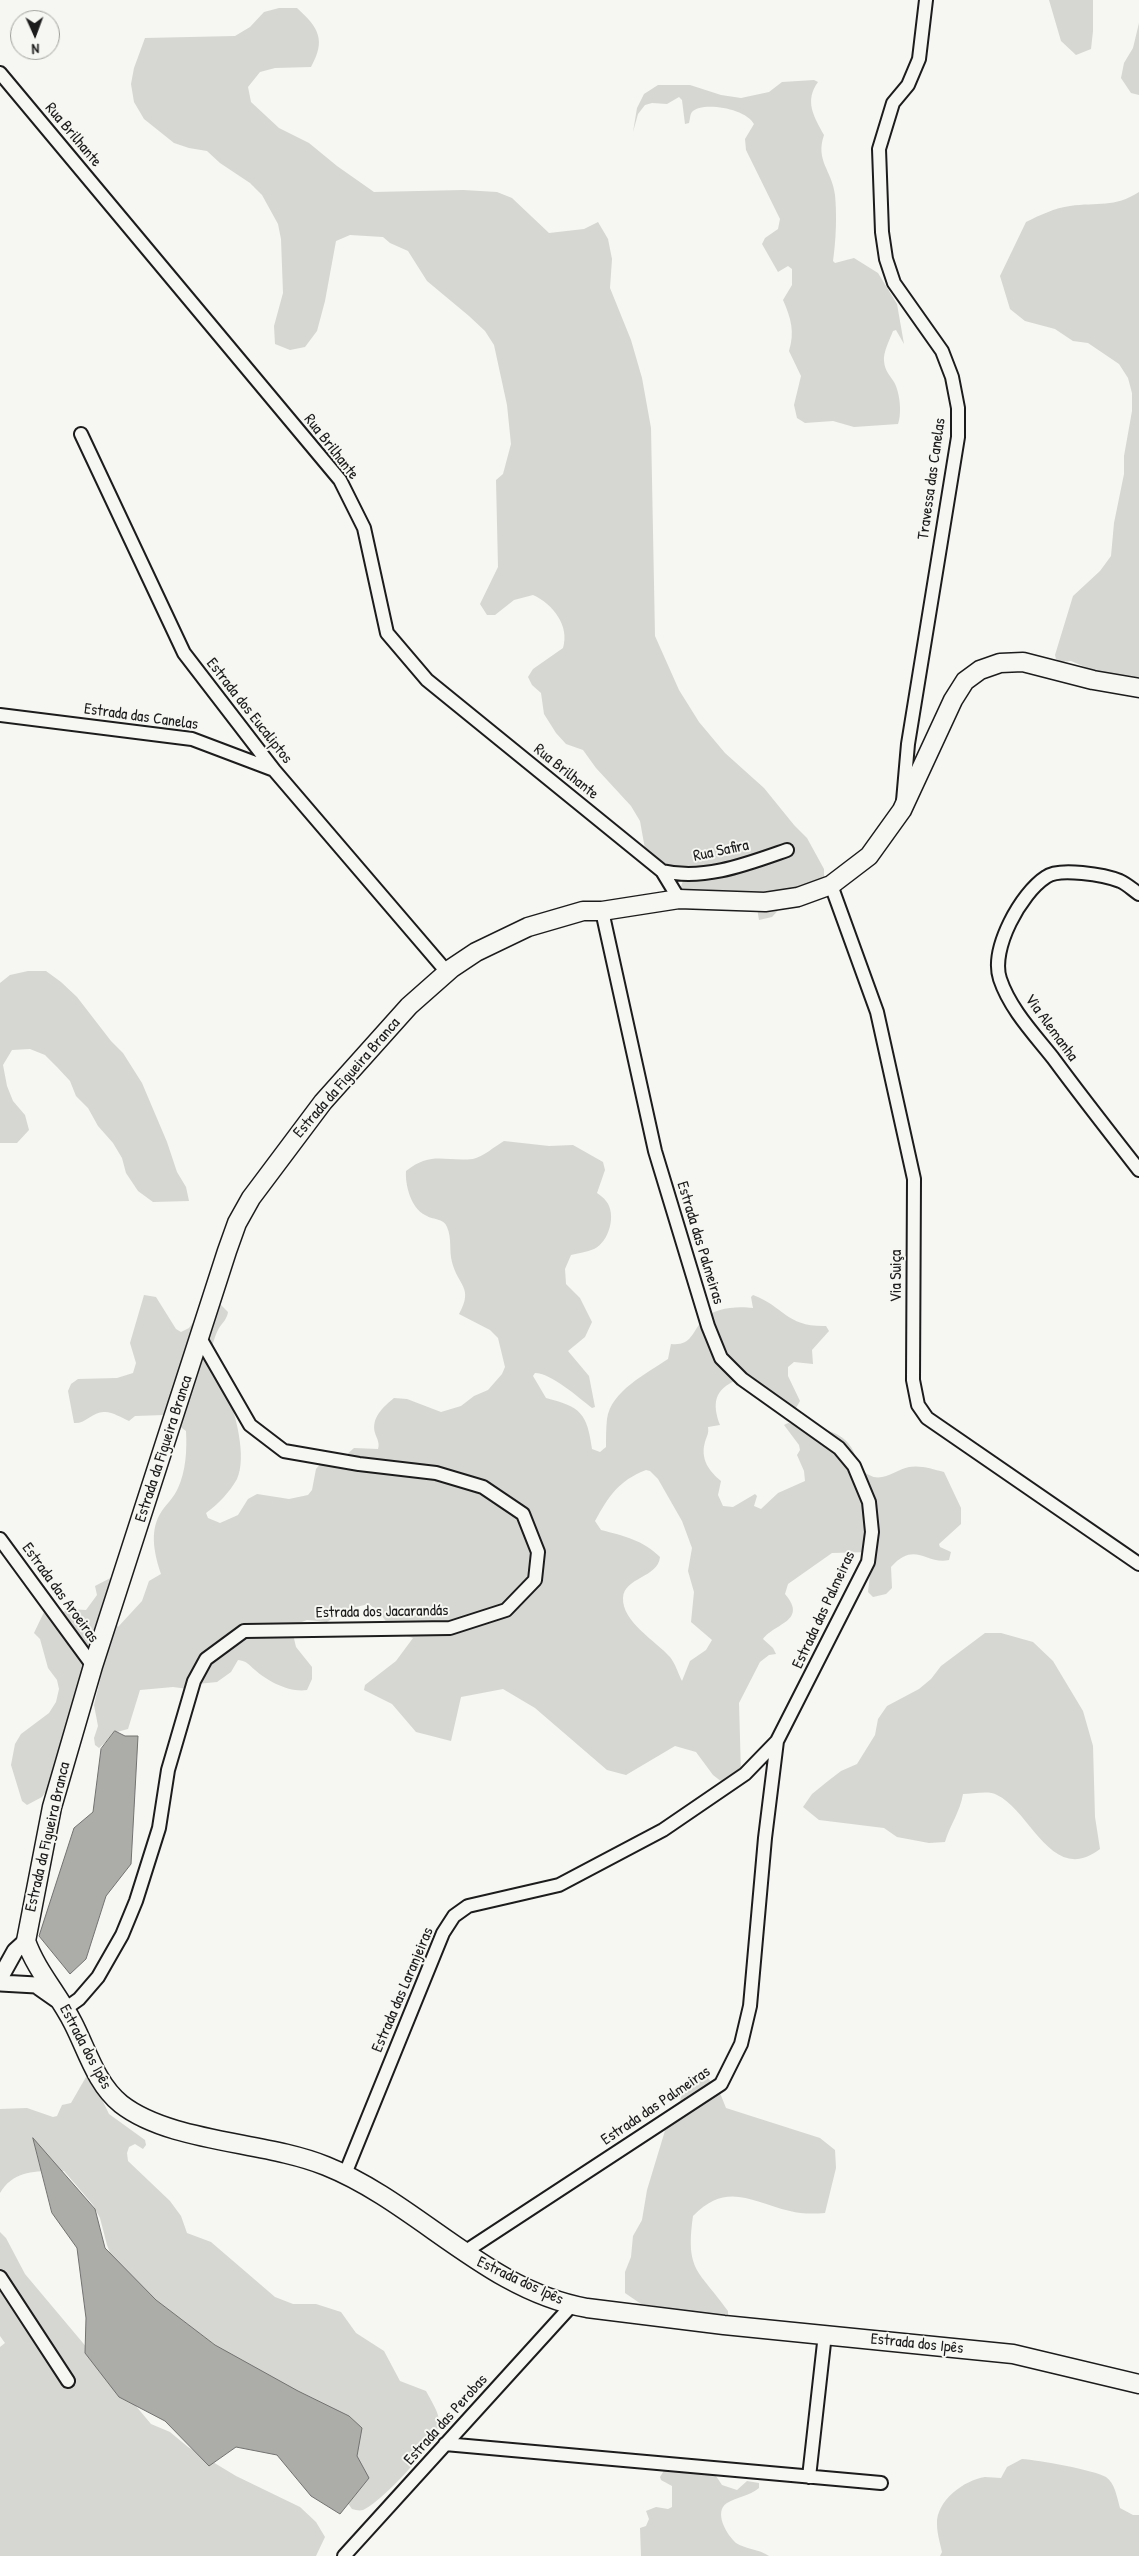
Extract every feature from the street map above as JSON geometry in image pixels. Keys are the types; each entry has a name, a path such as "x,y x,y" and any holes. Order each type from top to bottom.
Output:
{"main road":[{"name":"Estrada da Figueira Branca","path":"26,1941 52,1807 94,1666 227,1251 237,1224 251,1198 323,1102 409,1006 447,972 476,952 528,927 583,911 602,911 678,899 765,902 798,897 831,885 869,856 902,810 953,700 965,681 980,670 1000,663 1023,662 1093,680 1139,688"},
{"name":"Estrada dos Ipês","path":"26,1941 63,2006 107,2092 122,2105 162,2126 283,2153 324,2165 345,2174 400,2206 464,2253 494,2271 572,2305 724,2325 1013,2354 1139,2384"}],"street":[{"name":"Travessa das Canelas","path":"902,810 909,734 958,437 958,408 952,377 942,351 894,283 886,259 882,232 879,149 893,103 908,85 919,60 926,0"},
{"name":"Rua Brilhante","path":"0,73 340,480 364,528 387,633 427,680 662,871 678,899"},
{"name":"Estrada dos Eucaliptos","path":"81,434 184,653 274,770 447,972"},
{"name":"Estrada das Canelas","path":"0,715 192,739 274,770"},
{"name":"Rua Safira","path":"662,871 680,875 728,869 787,850"},
{"name":"Via Alemanha","path":"1139,894 1121,881 1092,874 1066,872 1047,875 1027,894 1003,937 998,958 1000,978 1016,1012 1139,1170"},
{"name":"Via Suiça","path":"831,885 877,1012 914,1178 913,1380 918,1405 927,1418 1139,1564"},
{"name":"Estrada das Palmeiras","path":"464,2253 721,2084 741,2044 750,2006 765,1838 778,1741 868,1562 872,1532 869,1502 863,1483 854,1466 839,1448 742,1379 721,1358 708,1326 655,1151 602,911"},
{"name":"Estrada dos Jacarandás","path":"63,2006 79,1999 98,1977 122,1935 136,1901 159,1828 168,1770 191,1690 206,1659 244,1631 450,1628 506,1610 535,1580 538,1552 523,1514 483,1487 436,1474 359,1464 284,1451 250,1425 200,1338"},
{"name":"Estrada das Aroeiras","path":"0,1539 94,1666"},
{"name":"Estrada das Laranjeiras","path":"345,2174 443,1933 454,1916 468,1906 559,1885 663,1830 744,1774 778,1741"},
{"name":"Estrada da Figueira Branca","path":"0,1978 15,1951 26,1941"},
{"path":"0,1983 36,1985 63,2006"},
{"path":"0,2277 68,2381"},
{"name":"Estrada das Perobas","path":"344,2556 572,2305"},
{"path":"809,2477 825,2334"},
{"path":"445,2444 881,2483"}],"shaded area":[{"path":"1049,0 1093,0 1091,49 1076,55 1061,41"},
{"path":"279,8 297,8 315,28 319,42 316,58 311,67 275,68 260,72 248,87 251,102 279,128 309,143 337,166 374,192 463,190 497,192 512,198 549,233 584,229 598,222 608,239 612,259 610,288 631,340 642,378 651,428 655,636 679,690 699,722 725,753 764,788 807,838 824,869 824,883 786,902 772,917 759,920 757,908 682,893 680,889 684,878 649,858 645,849 640,821 631,806 596,768 583,750 566,744 556,733 544,714 541,693 532,685 528,677 533,669 563,648 564,632 558,617 547,604 533,595 514,600 495,615 487,615 480,604 498,567 496,480 503,474 511,444 507,405 494,345 485,331 427,281 408,251 390,243 383,237 350,235 336,241 325,301 317,331 305,347 290,350 275,344 274,326 283,293 281,239 278,224 262,195 250,183 220,163 207,151 174,143 144,119 134,102 131,84 134,68 145,38 235,36 250,27 264,12"},
{"path":"1139,23 1139,95 1131,93 1121,78 1124,63 1133,48"},
{"path":"814,80 818,82 812,96 812,109 824,135 822,144 823,159 835,195 836,228 833,261 835,263 854,258 878,273 897,304 904,344 896,330 893,331 884,361 886,370 898,391 900,409 898,424 854,427 833,421 805,423 797,418 794,405 801,376 789,351 792,338 791,325 783,300 792,285 792,269 788,266 778,272 762,244 765,238 778,229 780,219 746,150 745,139 754,124 749,118 733,110 704,107 692,112 689,123 685,124 682,100 679,97 667,104 652,103 645,105 638,114 633,132 637,108 644,94 658,85 690,85 721,95 741,98 769,92 782,82"},
{"path":"1139,192 1139,686 1118,681 1071,661 1061,662 1056,659 1055,655 1073,596 1100,571 1111,556 1114,523 1124,474 1124,456 1132,411 1132,393 1128,378 1119,364 1088,343 1073,341 1055,329 1025,321 1010,309 1000,276 1026,222 1059,208 1114,202"},
{"path":"28,971 46,971 61,982 77,997 111,1041 123,1053 142,1083 167,1142 177,1172 186,1187 189,1201 153,1202 138,1191 126,1173 122,1158 113,1143 98,1126 88,1108 76,1096 70,1081 45,1055 30,1049 12,1050 3,1065 7,1086 13,1101 25,1115 29,1130 17,1143 0,1143 0,983 10,975"},
{"path":"504,1141 549,1146 573,1145 603,1162 605,1170 597,1193 609,1207 611,1213 610,1227 604,1240 594,1249 571,1255 565,1269 566,1284 580,1298 592,1322 585,1337 568,1351 589,1376 595,1407 592,1408 549,1377 535,1373 533,1376 546,1398 558,1401 580,1413 588,1427 592,1449 600,1452 606,1447 607,1419 615,1400 640,1377 668,1359 671,1344 687,1341 702,1321 712,1313 726,1308 753,1308 751,1297 753,1295 794,1320 826,1326 829,1331 812,1350 813,1364 794,1362 788,1367 788,1376 800,1401 796,1408 789,1409 737,1380 719,1393 716,1410 720,1425 708,1427 704,1454 709,1469 721,1481 718,1495 723,1506 733,1507 755,1494 757,1496 754,1506 761,1509 778,1493 805,1481 804,1471 797,1455 800,1450 799,1445 784,1425 788,1423 823,1429 846,1440 862,1469 874,1477 885,1477 904,1468 913,1467 944,1472 961,1508 961,1524 939,1544 940,1547 951,1552 949,1560 941,1561 920,1555 907,1555 899,1559 891,1567 892,1588 886,1594 873,1597 868,1592 872,1557 870,1552 832,1553 788,1584 785,1594 793,1610 791,1616 763,1639 773,1648 776,1654 769,1655 760,1662 739,1703 741,1774 722,1782 713,1775 696,1752 675,1746 626,1775 607,1770 535,1708 503,1689 461,1697 451,1741 416,1732 392,1704 364,1690 365,1685 396,1661 413,1638 394,1632 379,1612 369,1604 347,1609 327,1622 307,1620 291,1626 296,1647 312,1667 312,1679 307,1690 293,1690 279,1685 260,1674 245,1662 238,1660 231,1672 217,1682 197,1684 188,1689 173,1687 140,1690 128,1729 117,1732 99,1748 95,1745 94,1738 98,1726 94,1705 103,1668 101,1664 60,1772 42,1797 27,1805 22,1801 11,1765 15,1744 21,1734 49,1713 56,1702 59,1689 57,1680 48,1668 40,1639 34,1633 45,1610 52,1617 70,1609 86,1610 97,1595 95,1586 122,1572 115,1619 118,1627 142,1601 149,1581 161,1574 155,1552 155,1529 160,1514 178,1488 183,1475 185,1460 186,1431 164,1415 135,1416 129,1421 111,1413 101,1412 82,1422 74,1423 68,1391 71,1384 78,1379 117,1378 133,1373 136,1363 130,1343 144,1295 156,1297 176,1329 181,1332 189,1328 210,1299 216,1300 228,1312 214,1341 210,1370 227,1394 237,1424 241,1460 237,1479 223,1498 206,1513 208,1518 220,1523 238,1515 248,1499 257,1494 289,1499 308,1495 312,1490 316,1469 328,1455 343,1458 354,1448 378,1449 374,1428 376,1418 382,1409 394,1398 407,1399 441,1412 461,1406 474,1396 488,1390 502,1374 505,1367 498,1338 490,1330 459,1314 465,1298 465,1292 452,1262 447,1227 443,1222 420,1212 416,1207 408,1189 406,1171 423,1161 431,1159 463,1160 477,1158","holes":["646,1470 650,1471 658,1479 682,1521 692,1548 688,1571 694,1592 691,1622 712,1640 706,1650 690,1661 682,1681 670,1657 634,1623 624,1607 623,1598 625,1591 635,1581 654,1569 660,1557 647,1546 601,1530 595,1521 605,1504 621,1484 636,1474"]},
{"path":"985,1633 1001,1633 1033,1642 1053,1661 1083,1711 1093,1746 1095,1817 1100,1849 1083,1858 1068,1858 1055,1852 1043,1842 1009,1803 990,1793 963,1794 960,1807 945,1842 929,1843 897,1837 884,1828 819,1820 803,1807 812,1794 828,1781 841,1771 857,1764 875,1735 878,1719 887,1706 919,1689 931,1679 941,1666"},
{"path":"115,1731 125,1736 138,1736 131,1864 106,1896 86,1959 70,1974 39,1936 74,1828 93,1812 101,1749"},
{"path":"86,2077 91,2077 109,2114 145,2140 146,2145 143,2149 135,2144 129,2147 127,2153 128,2161 170,2201 181,2216 187,2233 211,2242 275,2297 293,2304 316,2304 341,2312 356,2333 384,2351 400,2381 426,2391 435,2407 439,2420 436,2433 407,2472 371,2505 363,2510 352,2509 254,2374 158,2302 113,2261 100,2218 93,2205 64,2171 36,2172 20,2175 12,2179 0,2193 0,2109 27,2108 53,2117 57,2116 62,2105 71,2103"},
{"path":"690,2078 708,2078 720,2093 726,2108 820,2138 835,2150 836,2168 825,2213 798,2213 751,2199 728,2197 717,2199 705,2205 693,2216 691,2249 693,2260 702,2278 728,2311 728,2316 641,2304 625,2293 625,2272 631,2257 633,2236 642,2220 647,2190 667,2124 678,2112 681,2096"},
{"path":"33,2138 95,2209 105,2248 156,2300 215,2345 298,2391 349,2416 362,2428 357,2456 369,2478 340,2514 311,2496 277,2455 236,2447 209,2466 165,2421 119,2397 85,2353 86,2318 77,2248 52,2213"},
{"path":"0,2232 6,2238 25,2274 151,2424 170,2432 188,2447 236,2476 300,2507 316,2522 325,2537 316,2556 0,2556 0,2347 5,2343 0,2336"},
{"path":"1022,2459 1078,2468 1106,2477 1114,2487 1120,2508 1133,2515 1139,2515 1139,2556 940,2556 942,2552 937,2524 941,2507 946,2500 968,2482 985,2477 1001,2478 1007,2467"},
{"path":"665,2469 714,2473 722,2485 737,2490 747,2481 759,2483 759,2488 755,2491 727,2503 721,2512 721,2518 729,2535 736,2543 769,2556 641,2556 640,2528 646,2526 649,2519 646,2511 656,2507 668,2509 672,2507 672,2486 661,2480 660,2477"}]}
